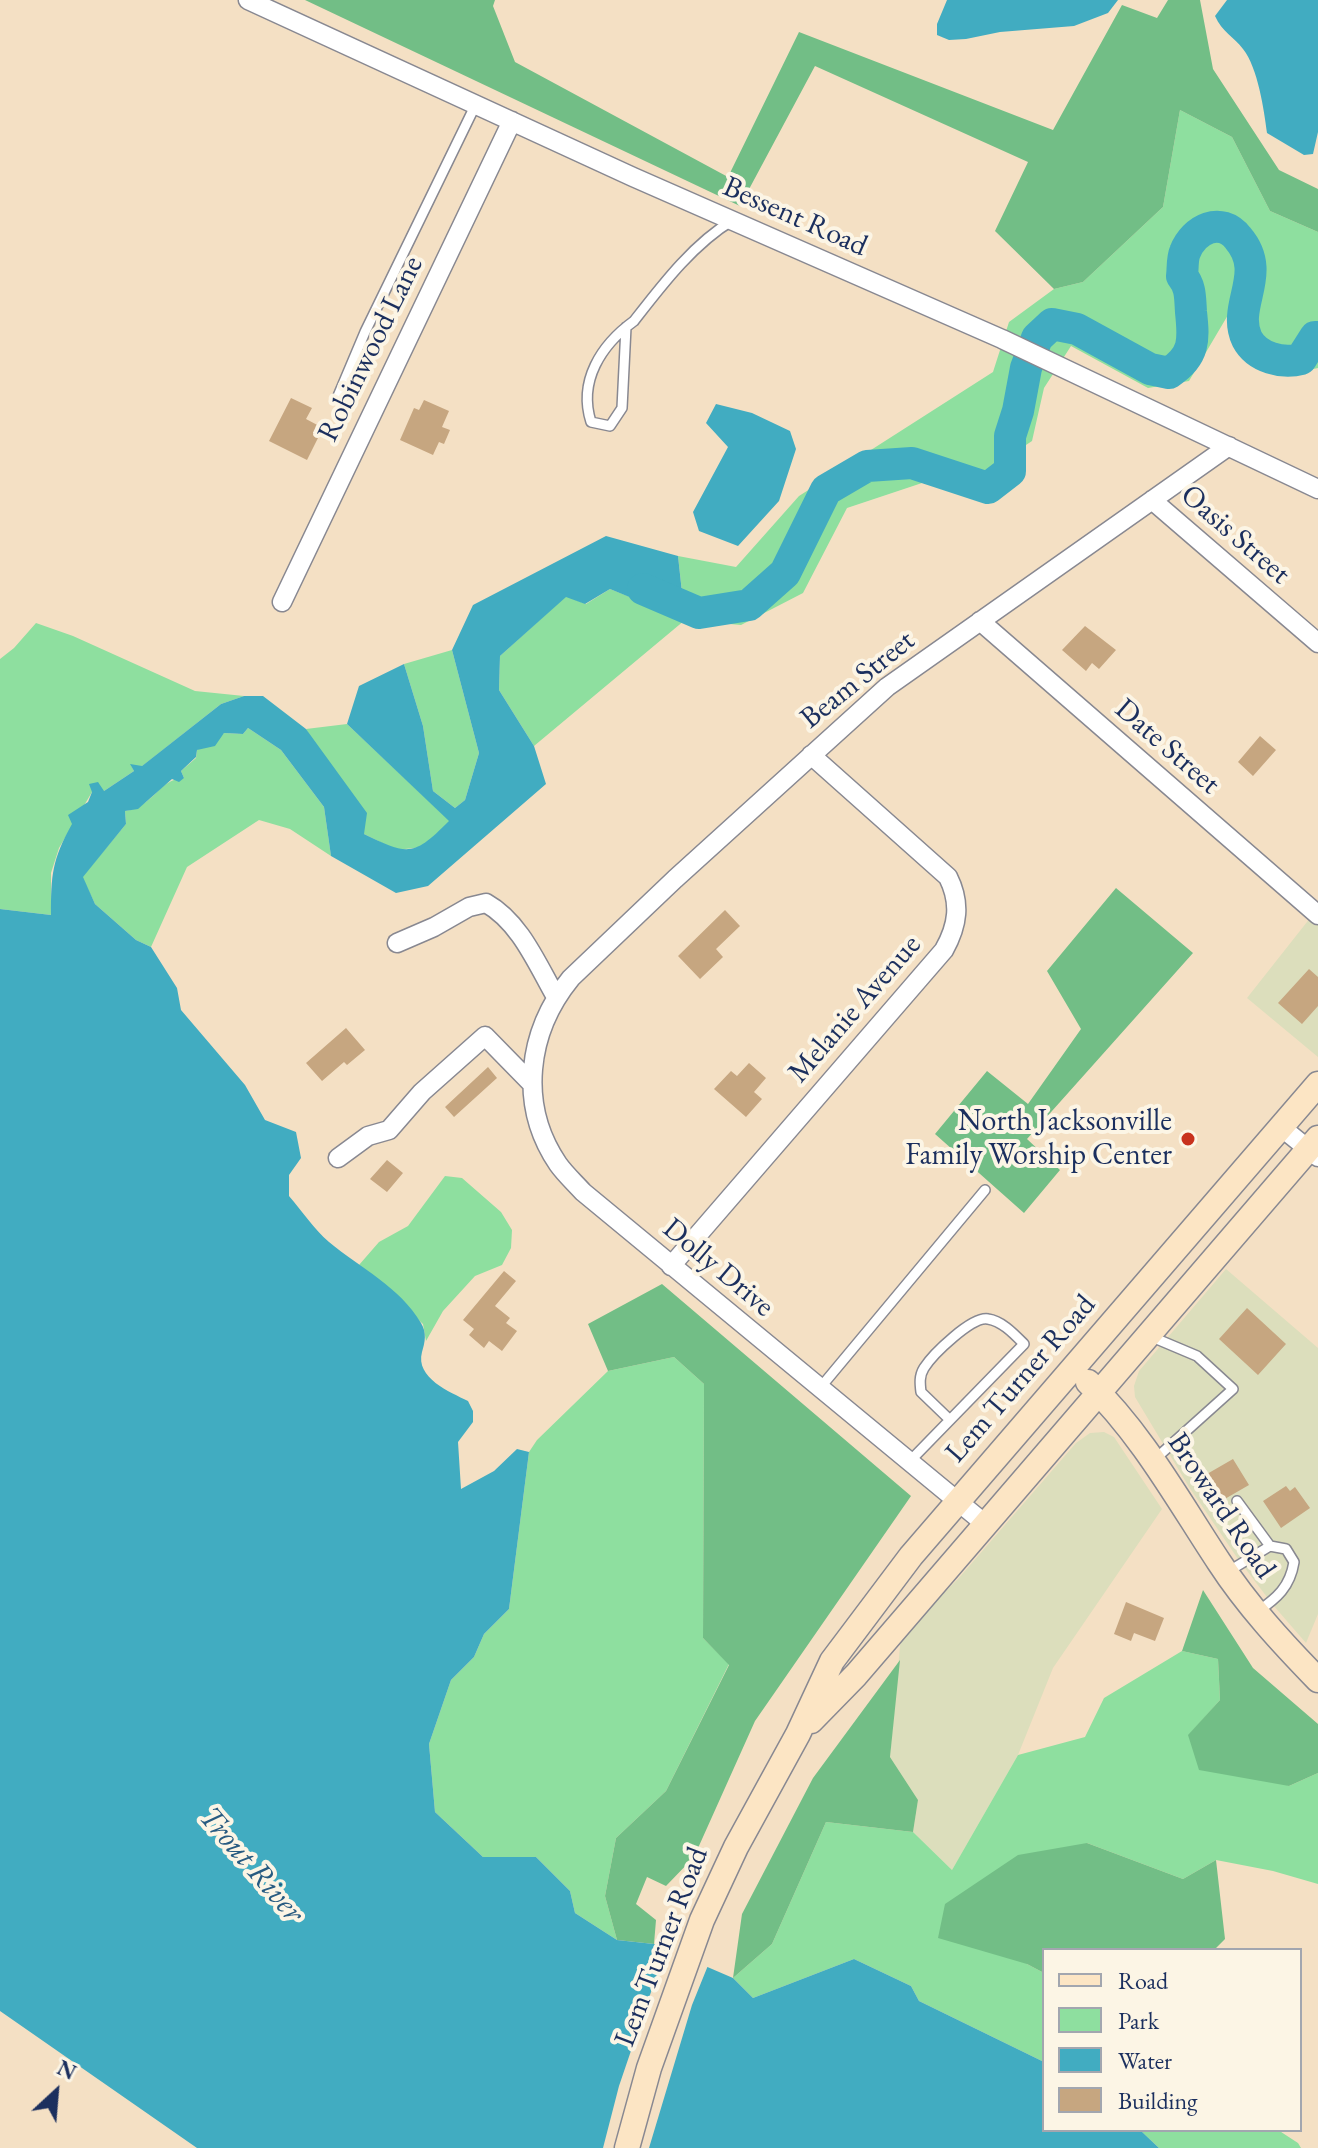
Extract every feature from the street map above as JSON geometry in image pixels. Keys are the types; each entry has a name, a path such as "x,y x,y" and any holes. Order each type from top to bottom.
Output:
{"main road":[{"name":"Lem Turner Road","path":"627,2148 649,2068 702,1920 832,1661 957,1501 1318,1084"},
{"name":"Lem Turner Road","path":"798,1734 856,1675 984,1523 1315,1148"},
{"name":"Broward Road","path":"1073,1367 1099,1392 1154,1460 1226,1573 1256,1613 1318,1680"}],"street":[{"name":"Bessent Road","path":"248,0 1002,339 1318,489"},
{"name":"Robinwood Lane","path":"282,602 512,121"},
{"name":"Beam Street","path":"556,997 571,978 675,879 887,687 1229,446"},
{"name":"Oasis Street","path":"1152,500 1318,643"},
{"name":"Date Street","path":"980,621 1318,915"},
{"name":"Melanie Avenue","path":"671,1266 934,962 953,934 957,916 956,895 948,877 811,755"},
{"path":"397,943 469,907 486,903 501,912 522,938 556,997"},
{"name":"Dolly Drive","path":"556,997 536,1042 531,1083 541,1132 558,1164 583,1192 984,1523"},
{"path":"338,1158 368,1136 389,1130 422,1092 485,1036 531,1083"},
{"path":"1281,1127 1315,1148"}],"lane":[{"path":"338,396 371,319 476,104"},
{"path":"626,327 622,408 610,426 600,425 591,422 586,406 587,383 614,336 626,327 706,240 733,220"},
{"path":"820,1388 985,1190"},
{"path":"909,1462 950,1420 1024,1344 1007,1328 989,1319 976,1320 923,1368 921,1392 950,1420"},
{"path":"1148,1335 1197,1356 1233,1389 1154,1460"},
{"path":"1237,1501 1270,1546"},
{"path":"1226,1573 1270,1546 1286,1549 1294,1562 1288,1584 1278,1597 1256,1613"}],"shaded area":[{"path":"1318,908 1318,1057 1247,998"},
{"path":"1226,1269 1318,1348 1318,1614 1306,1643 1238,1559 1189,1487 1135,1397 1134,1386 1139,1371"},
{"path":"1104,1432 1114,1437 1162,1509 1053,1668 1018,1755 952,1870 913,1832 918,1800 890,1757 901,1635 958,1579 1076,1443 1090,1433"}],"green space":[{"path":"305,0 495,0 493,6 515,62 728,177 799,32 1053,130 1122,5 1157,18 1168,0 1200,0 1213,69 1279,170 1318,189 1318,232 1270,211 1232,137 1180,110 1163,207 1083,282 1054,289 995,231 1028,162 815,66 740,206"},
{"path":"1180,110 1232,137 1270,211 1318,232 1318,368 1295,373 1249,359 1228,315 1189,381 1148,388 1071,346 1044,388 1032,441 1020,449 1011,489 985,500 928,481 847,508 803,593 741,625 685,620 534,746 499,690 500,656 566,596 586,604 610,589 685,619 678,556 736,567 799,496 993,372 1009,322 1054,289 1083,282 1163,207"},
{"path":"36,623 73,636 195,691 244,696 221,704 141,767 131,765 134,771 104,791 92,792 59,848 51,873 51,915 0,909 0,659"},
{"path":"452,650 479,753 465,800 455,808 433,791 423,726 404,664"},
{"path":"347,724 450,821 423,847 396,850 364,834 306,729"},
{"path":"248,728 281,750 324,807 331,856 290,829 259,820 187,867 151,947 136,940 95,904 82,877 126,824 125,811 143,804 168,783 184,778 181,771 196,758 197,750 224,733 243,734"},
{"path":"1116,888 1193,953 1027,1139 1060,1170 1024,1213 935,1134 987,1071 1028,1104 1081,1029 1047,971"},
{"path":"445,1176 462,1178 501,1212 512,1230 511,1248 502,1265 475,1276 443,1311 426,1341 423,1324 359,1265 379,1242 408,1226"},
{"path":"662,1284 911,1496 755,1721 694,1857 666,1886 647,1877 636,1904 656,1920 654,1944 617,1940 605,1896 616,1838 666,1791 729,1665 703,1638 704,1384 674,1357 608,1371 588,1324"},
{"path":"674,1357 704,1384 703,1638 729,1664 666,1791 616,1838 605,1896 617,1940 575,1913 570,1891 536,1857 483,1857 435,1812 429,1744 451,1680 474,1657 484,1634 509,1609 529,1452 537,1440 608,1371"},
{"path":"1203,1590 1253,1668 1318,1724 1318,1773 1289,1786 1199,1770 1188,1735 1220,1700 1218,1659 1182,1651"},
{"path":"1182,1651 1218,1659 1220,1700 1189,1735 1289,1786 1318,1773 1318,1884 1216,1860 1183,1879 1087,1843 1027,1964 1042,1972 1042,2061 919,2001 911,1986 854,1959 753,1998 733,1978 772,1944 826,1822 913,1832 952,1870 1018,1755 1085,1737 1104,1698"},
{"path":"900,1660 890,1757 918,1800 913,1832 826,1822 772,1944 733,1978 742,1914 813,1778"},
{"path":"1087,1843 1183,1879 1216,1860 1225,1939 1216,1948 1042,1948 1042,1972 1027,1964 938,1938 945,1904 1018,1855"},
{"path":"1142,2132 1281,2132 1301,2148 1159,2148"}],"water":[{"path":"947,0 1118,0 1108,13 1074,26 949,40 937,35 937,24"},
{"path":"1227,0 1318,0 1318,132 1313,154 1304,155 1267,133 1253,67 1243,49 1215,16"},
{"path":"716,404 752,413 790,431 796,449 779,501 738,546 699,531 693,512 728,447 706,423"},
{"name":"Trout River","path":"606,536 678,556 685,620 610,589 585,604 566,597 500,656 499,690 534,746 546,784 428,886 396,893 331,856 324,807 281,750 248,728 243,734 224,733 215,746 197,750 196,757 181,771 184,778 179,782 172,779 138,809 125,811 126,824 83,877 95,904 136,940 151,947 177,988 181,1010 245,1085 265,1120 296,1132 301,1158 289,1175 289,1196 324,1237 391,1288 421,1323 425,1334 421,1361 424,1369 436,1383 468,1401 473,1411 473,1422 458,1442 461,1489 494,1471 517,1449 529,1452 509,1609 484,1634 474,1657 451,1680 429,1744 435,1812 483,1857 536,1857 570,1891 575,1913 617,1940 654,1944 733,1978 753,1998 854,1959 911,1986 919,2001 1042,2061 1042,2132 1142,2132 1159,2148 197,2148 0,2011 0,909 51,915 54,868 72,824 68,815 88,802 92,792 89,784 98,782 104,791 134,771 130,764 142,766 221,704 244,696 263,696 306,729 367,813 364,834 401,849 410,849 427,841 449,821 347,724 359,686 404,664 423,726 433,791 455,808 465,800 479,753 452,650 473,605"}],"pier":[{"path":"667,1945 709,1963 692,2005 649,2148 603,2148 619,2086"}],"building":[{"path":"291,398 312,408 306,419 323,428 307,460 269,441"},
{"path":"424,400 449,411 442,427 450,430 444,444 439,442 433,455 400,440 414,408 419,410"},
{"path":"1085,626 1116,650 1099,669 1092,663 1086,671 1062,650"},
{"path":"1260,736 1276,750 1253,776 1238,762"},
{"path":"725,910 740,926 716,949 723,957 700,979 678,956"},
{"path":"1309,969 1318,977 1318,1006 1302,1024 1278,1003"},
{"path":"346,1028 365,1050 347,1065 344,1062 322,1081 306,1063"},
{"path":"749,1063 766,1078 754,1092 762,1099 746,1117 714,1089 731,1071 737,1076"},
{"path":"488,1067 497,1078 454,1117 445,1107"},
{"path":"387,1160 403,1173 387,1192 370,1179"},
{"path":"504,1271 516,1281 495,1306 510,1318 506,1323 517,1331 502,1351 489,1341 484,1348 469,1335 474,1329 463,1320"},
{"path":"1247,1308 1286,1344 1258,1375 1219,1339"},
{"path":"1233,1459 1249,1485 1223,1500 1207,1474"},
{"path":"1286,1486 1290,1491 1295,1487 1310,1508 1281,1528 1263,1501"},
{"path":"1126,1602 1164,1618 1155,1641 1134,1633 1131,1641 1114,1634"}],"waterway":[{"path":"643,589 699,613 749,605 785,573 826,490 867,466 912,463 988,488 1010,471 1010,436 1026,368 1037,338 1052,324 1077,329 1150,369 1169,373 1184,360 1191,347 1190,293 1182,276 1184,255 1195,237 1208,228 1231,231 1247,251 1250,277 1243,326 1251,346 1271,358 1294,360 1301,359 1318,337"}],"place":[{"name":"North Jacksonville Family Worship Center","path":"1188,1139"}]}
